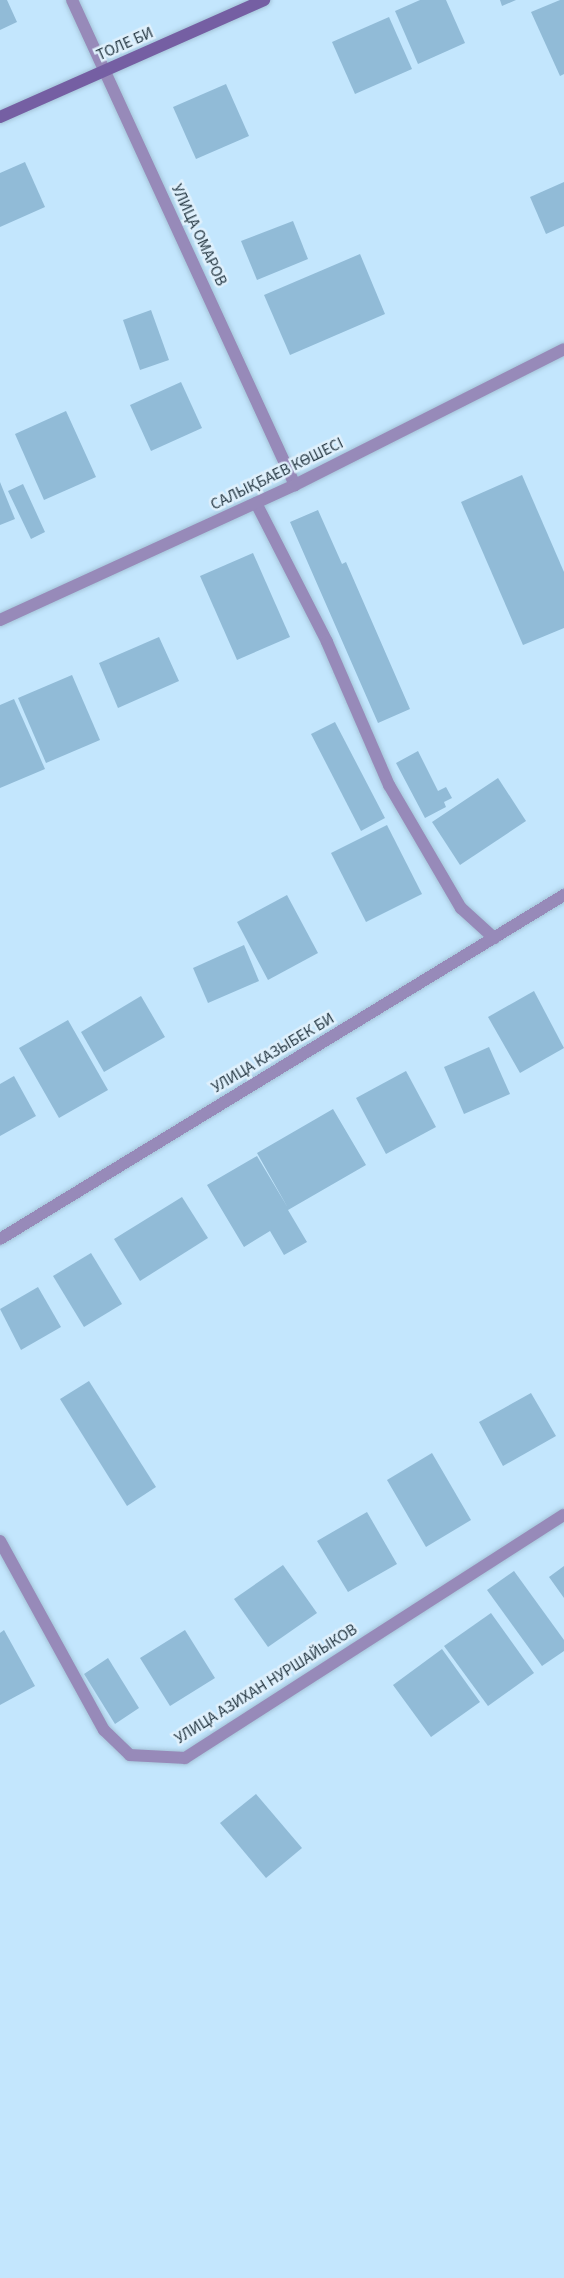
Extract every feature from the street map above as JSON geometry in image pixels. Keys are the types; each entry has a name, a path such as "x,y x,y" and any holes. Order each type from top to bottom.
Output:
{"main road":[{"name":"ТОЛЕ БИ","path":"0,117 264,0"}],"street":[{"name":"УЛИЦА ОМАРОВ","path":"72,0 295,485"},
{"name":"САЛЫҚБАЕВ КӨШЕСІ","path":"0,620 295,485 564,348"},
{"path":"256,503 327,642 388,785 462,908 494,938"},
{"name":"УЛИЦА КАЗЫБЕК БИ","path":"0,1239 564,895"},
{"name":"УЛИЦА АЗИХАН НУРШАЙЫКОВ","path":"0,1541 104,1730 130,1755 185,1758 564,1515"}],"building":[{"path":"0,0 7,0 17,22 0,30"},
{"path":"420,0 446,0 465,43 418,64 395,11"},
{"path":"500,0 516,0 502,6"},
{"path":"564,0 564,74 560,76 531,12"},
{"path":"389,17 412,69 355,94 332,42"},
{"path":"226,84 249,136 196,159 173,107"},
{"path":"25,162 45,207 0,227 0,173"},
{"path":"564,182 564,226 546,234 530,197"},
{"path":"293,221 308,259 257,280 241,241"},
{"path":"360,254 385,314 290,355 264,295"},
{"path":"151,310 169,360 140,370 123,320"},
{"path":"181,382 202,428 151,451 130,405"},
{"path":"66,411 96,477 44,500 15,434"},
{"path":"522,475 564,572 564,628 523,645 461,502"},
{"path":"0,482 15,519 0,525"},
{"path":"23,484 45,532 31,539 8,491"},
{"path":"318,510 342,564 346,562 410,709 378,723 290,522"},
{"path":"253,553 290,637 237,660 200,576"},
{"path":"159,637 179,681 118,708 99,663"},
{"path":"72,675 100,740 46,763 18,698"},
{"path":"14,699 45,769 0,788 0,705"},
{"path":"335,722 385,818 361,831 311,734"},
{"path":"418,751 438,791 446,787 452,798 444,802 446,807 425,818 396,763"},
{"path":"498,778 526,821 460,865 432,822"},
{"path":"387,825 422,894 366,922 331,853"},
{"path":"287,895 318,953 268,980 237,922"},
{"path":"244,945 259,981 208,1003 193,968"},
{"path":"534,991 564,1048 520,1073 488,1017"},
{"path":"141,996 165,1037 104,1072 81,1032"},
{"path":"68,1020 108,1090 59,1118 19,1048"},
{"path":"489,1047 510,1094 464,1114 444,1067"},
{"path":"406,1071 436,1127 386,1154 356,1098"},
{"path":"14,1076 36,1116 0,1136 0,1084"},
{"path":"333,1109 366,1165 288,1210 307,1242 284,1255 270,1231 244,1247 207,1185 257,1156 288,1208 257,1153"},
{"path":"182,1197 208,1238 140,1281 114,1239"},
{"path":"91,1253 122,1304 84,1327 53,1276"},
{"path":"38,1287 61,1327 21,1350 0,1309"},
{"path":"89,1381 156,1487 127,1506 60,1399"},
{"path":"531,1393 556,1436 503,1466 479,1422"},
{"path":"432,1453 471,1520 426,1547 387,1480"},
{"path":"367,1512 397,1564 348,1592 317,1541"},
{"path":"283,1565 317,1613 268,1647 234,1599"},
{"path":"564,1566 564,1598 549,1577"},
{"path":"514,1571 564,1640 564,1651 542,1666 487,1590"},
{"path":"491,1613 534,1673 488,1706 444,1646"},
{"path":"4,1630 35,1686 0,1705 0,1633"},
{"path":"185,1630 215,1678 170,1706 140,1658"},
{"path":"442,1649 480,1702 431,1737 393,1685"},
{"path":"108,1658 139,1708 115,1724 84,1674"},
{"path":"256,1794 302,1848 266,1878 220,1823"}]}
